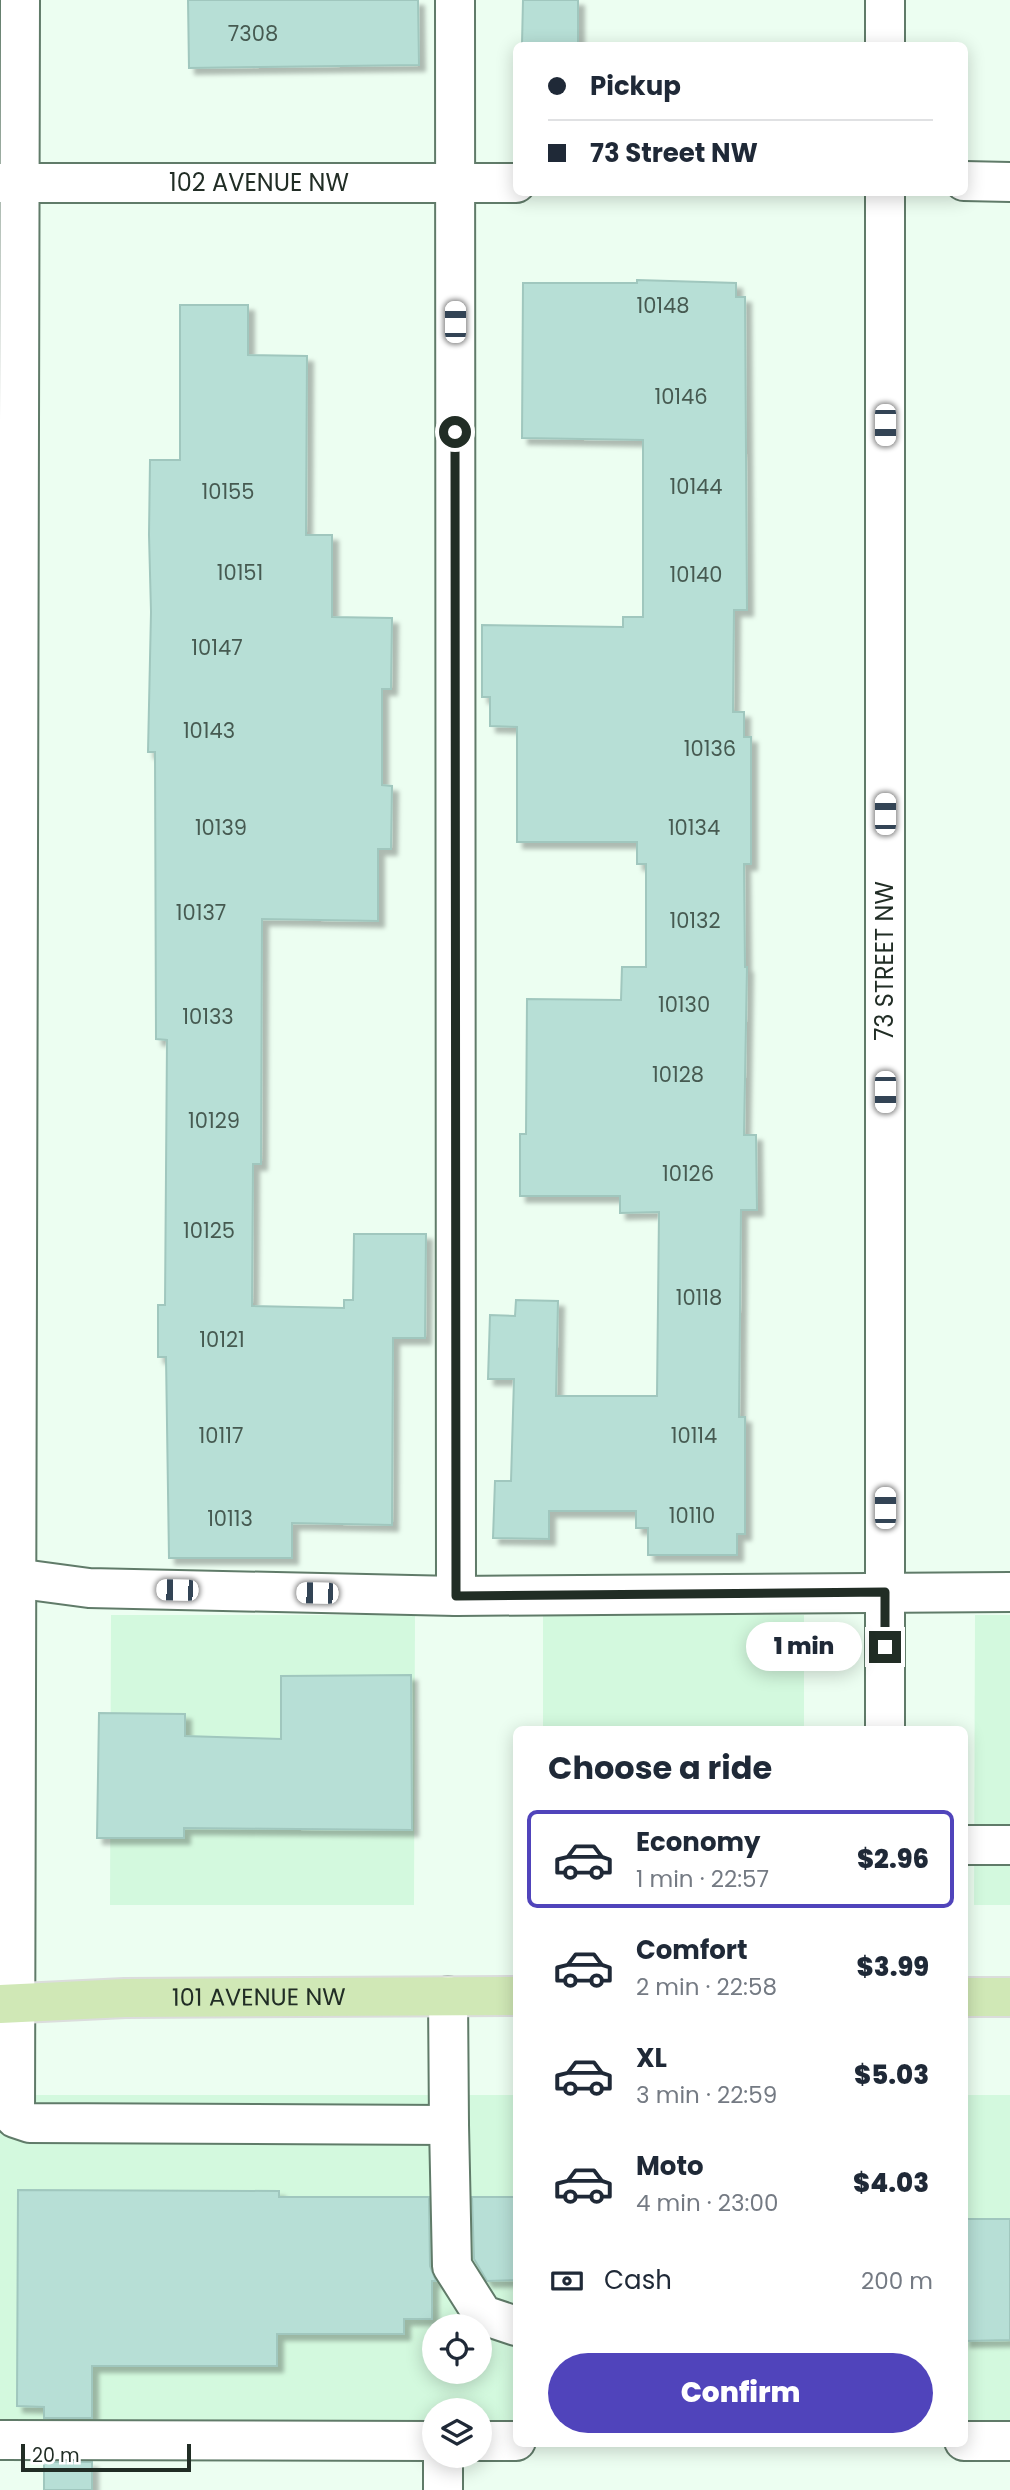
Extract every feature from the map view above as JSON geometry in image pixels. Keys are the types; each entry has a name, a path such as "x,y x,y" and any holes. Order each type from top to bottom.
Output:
{"main road":[{"name":"101 AVENUE NW","path":"7,2004 125,1998 513,1996"},
{"path":"968,1997 1010,1997"}],"street":[{"path":"20,0 10,183 7,2004 15,2119 30,2123 449,2125"},
{"path":"455,0 456,1596"},
{"path":"885,0 885,42"},
{"path":"968,181 1010,182"},
{"name":"102 AVENUE NW","path":"10,183 513,183"},
{"name":"73 STREET NW","path":"885,196 885,1726"},
{"path":"8,1577 89,1588 456,1596 1010,1592"},
{"path":"968,1845 1010,1845"},
{"path":"448,1996 452,2266 483,2315 513,2325"},
{"path":"0,2440 422,2441"},
{"path":"492,2441 513,2441"},
{"path":"968,2441 1010,2441"},
{"path":"443,2468 443,2490"}],"shaded area":[{"path":"111,1615 415,1615 414,1905 110,1905"},
{"path":"543,1615 804,1615 804,1726 543,1726"},
{"path":"975,1615 1010,1615 1010,1905 974,1905"},
{"path":"0,2095 513,2095 513,2441 492,2441 492,2398 422,2398 422,2441 0,2440"},
{"path":"968,2095 1010,2095 1010,2441 968,2441"}],"building":[{"path":"188,0 418,0 419,65 189,68"},
{"path":"523,0 578,0 578,42 522,42"},
{"path":"637,280 736,283 736,297 745,297 747,610 734,610 733,712 744,712 744,737 751,737 751,864 744,864 747,967 744,1135 756,1135 757,1210 741,1210 739,1417 745,1417 745,1534 737,1534 737,1555 648,1555 648,1528 636,1528 636,1511 549,1511 549,1539 493,1538 495,1481 511,1481 514,1379 488,1379 490,1315 515,1316 516,1300 558,1301 556,1396 657,1396 659,1212 620,1213 620,1196 520,1196 520,1134 526,1134 527,999 621,1000 622,967 646,967 646,864 637,864 637,842 517,842 517,727 490,726 490,697 482,697 482,625 623,627 623,617 643,617 643,440 522,438 523,283 637,283"},
{"path":"180,305 248,305 248,355 307,356 306,535 332,535 332,617 392,618 391,689 382,689 382,785 392,786 391,849 378,849 378,921 262,919 261,1164 253,1164 252,1306 344,1308 344,1300 353,1300 354,1234 426,1234 425,1338 393,1338 392,1525 292,1523 292,1558 169,1558 166,1357 158,1357 158,1305 165,1305 167,1040 156,1039 155,752 148,752 151,612 149,535 150,460 180,460"},
{"path":"411,1675 412,1830 184,1828 184,1838 97,1838 99,1713 185,1714 185,1736 281,1739 281,1676"},
{"path":"18,2190 279,2191 279,2197 429,2197 430,2266 436,2281 432,2281 432,2314 422,2314 422,2319 404,2319 404,2334 277,2334 277,2366 92,2366 92,2418 44,2418 44,2407 17,2406"},
{"path":"472,2197 513,2197 513,2280 487,2281 474,2259"},
{"path":"968,2219 1010,2219 1010,2340 968,2341"},
{"path":"44,2462 92,2462 92,2490 44,2490"}],"route":[{"path":"455,432 456,1596 885,1592 885,1647"}]}
